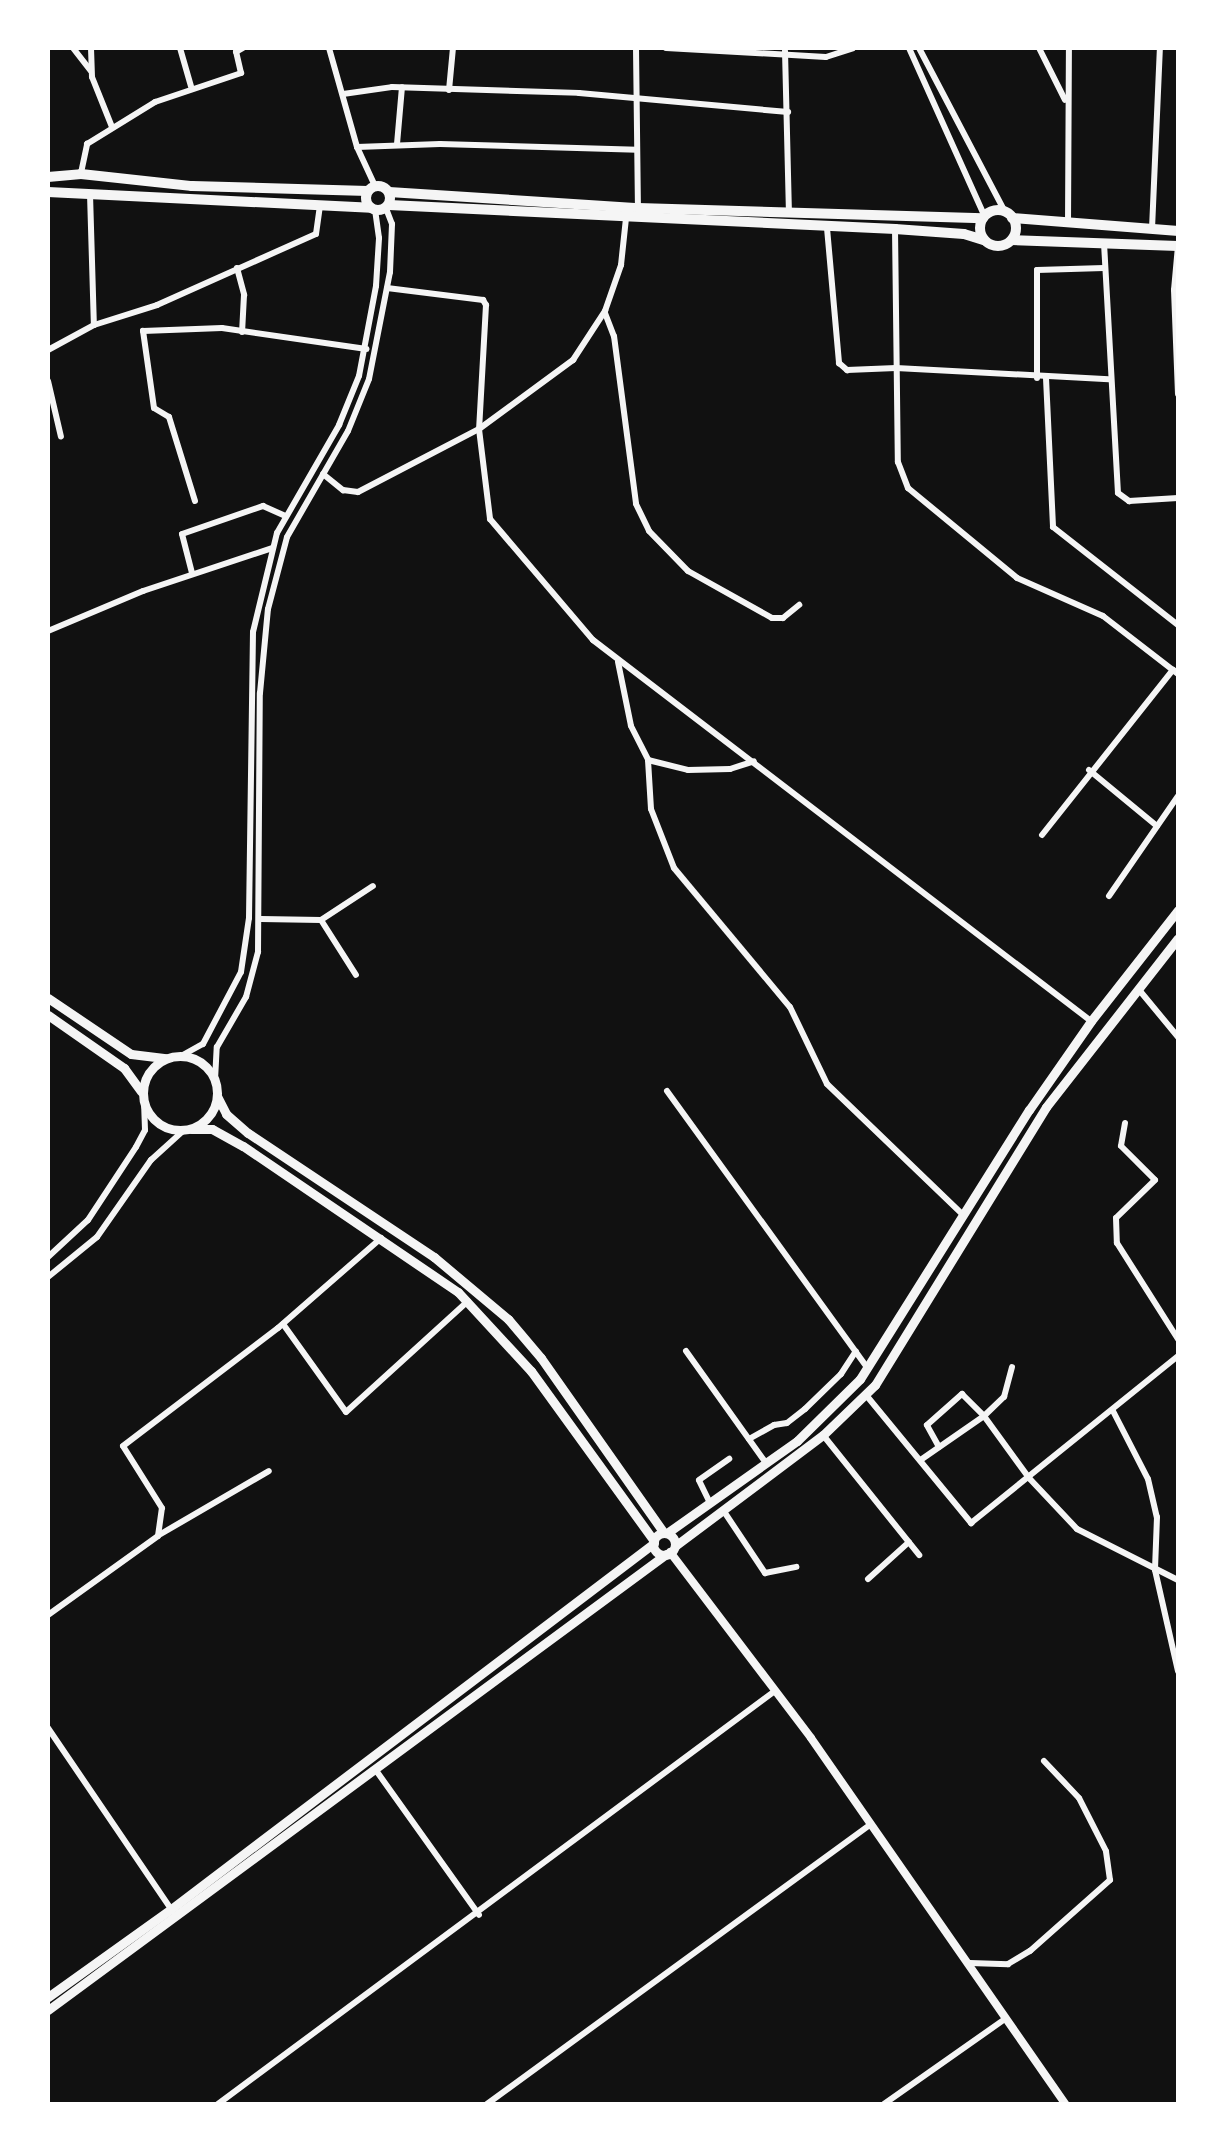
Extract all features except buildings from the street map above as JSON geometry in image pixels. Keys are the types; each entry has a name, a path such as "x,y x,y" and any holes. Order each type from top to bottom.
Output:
{"highway":[{"path":"48,177 81,174 192,186 372,188"},
{"path":"372,188 366,202 382,205 964,234 1001,246 1012,240 1178,246"},
{"path":"372,188 382,205"},
{"path":"48,192 320,204 984,218 1009,215 1068,225 1178,231"},
{"path":"1009,215 1016,229 1012,240"},
{"path":"984,218 980,229 984,240"}],"main road":[{"path":"48,1996 171,1909 830,1412 867,1367 962,1214 1091,1021 1178,910"},
{"path":"48,2010 670,1551 823,1435 866,1395 888,1368 1046,1106 1178,938"},
{"path":"48,998 131,1054 152,1059 177,1056 202,1063 215,1080 217,1096 226,1114 248,1133 434,1257 508,1319 541,1358 666,1533 670,1551"},
{"path":"48,1015 124,1068 159,1124 187,1130 212,1128 229,1137 382,1238 468,1301 532,1371 658,1552 670,1551"},
{"path":"144,1099 154,1067 177,1056"},
{"path":"187,1130 210,1116 217,1096"}],"street":[{"path":"74,48 92,72 112,127"},
{"path":"92,48 92,72"},
{"path":"180,48 192,86"},
{"path":"81,174 87,144 192,86 212,86 240,73 236,52 242,48"},
{"path":"329,48 372,188"},
{"path":"449,90 453,48"},
{"path":"636,48 638,208"},
{"path":"666,48 785,50 826,56 852,48"},
{"path":"908,48 984,218"},
{"path":"918,48 1009,215"},
{"path":"1039,48 1066,102"},
{"path":"1068,225 1066,102 1070,48"},
{"path":"1152,230 1160,48"},
{"path":"785,50 789,214"},
{"path":"344,94 366,88 402,87 788,112"},
{"path":"398,144 402,87"},
{"path":"357,147 398,144 638,150"},
{"path":"90,194 94,325"},
{"path":"48,350 94,325 157,306 316,234 320,204"},
{"path":"215,1080 217,1046 254,974 261,919 264,634 287,538 362,401 378,348 392,224 382,205"},
{"path":"177,1056 199,1049 207,1039 234,993 246,951 250,658 257,606 285,516 339,426 366,349 378,273 382,205"},
{"path":"323,474 343,490 358,492 479,429 574,360 605,312 621,265 626,218"},
{"path":"828,228 839,363 847,370 896,368 1109,379"},
{"path":"895,230 898,462 908,488 1017,578 1091,609 1176,672 1089,770 1042,835"},
{"path":"1104,243 1118,493 1129,501 1178,498"},
{"path":"1178,246 1174,290 1178,394"},
{"path":"237,268 244,295 242,332"},
{"path":"1104,268 1037,270 1053,528 1178,625"},
{"path":"387,288 482,300 486,304 479,429 490,519 594,640 1091,1021"},
{"path":"605,312 614,336 636,504 649,531 688,571 772,618 782,618 799,605"},
{"path":"194,501 169,417 154,408 140,334 176,326 366,349"},
{"path":"48,381 61,437"},
{"path":"192,573 182,534 263,506 285,516"},
{"path":"48,631 192,573 273,548"},
{"path":"618,660 631,726 648,760 650,809 674,868 790,1007 827,1084 962,1214"},
{"path":"648,760 688,770 730,769 754,760"},
{"path":"1089,770 1157,826"},
{"path":"1109,896 1178,796"},
{"path":"261,919 320,920 373,886"},
{"path":"320,920 356,975"},
{"path":"1140,991 1178,1037"},
{"path":"667,1091 867,1367"},
{"path":"48,1257 88,1220 136,1148 145,1130 144,1099"},
{"path":"1125,1123 1121,1146 1154,1180 1116,1218 1117,1243 1178,1339"},
{"path":"48,1277 98,1237 151,1160 187,1130"},
{"path":"158,1536 162,1508 124,1446 283,1324 382,1238"},
{"path":"283,1324 346,1412 468,1301"},
{"path":"749,1440 774,1425 787,1424 806,1409 841,1374 856,1351"},
{"path":"686,1352 766,1464"},
{"path":"866,1395 972,1523 1178,1356"},
{"path":"922,1459 984,1416 1004,1397 1012,1367"},
{"path":"939,1447 926,1425 962,1394 984,1416 1029,1478 1077,1529 1178,1580"},
{"path":"1112,1411 1148,1479 1157,1517 1155,1570 1178,1672"},
{"path":"823,1435 919,1555"},
{"path":"710,1503 699,1480 729,1459"},
{"path":"48,1615 158,1536 269,1472"},
{"path":"723,1510 765,1572 796,1568"},
{"path":"868,1579 909,1542"},
{"path":"670,1551 775,1691 1065,2104"},
{"path":"218,2104 479,1915 775,1691"},
{"path":"48,1728 171,1909"},
{"path":"970,1964 1008,1964 1030,1951 1110,1880 1106,1851 1079,1798 1044,1761"},
{"path":"373,1767 479,1915"},
{"path":"486,2104 869,1826"},
{"path":"884,2104 1005,2018"}]}
